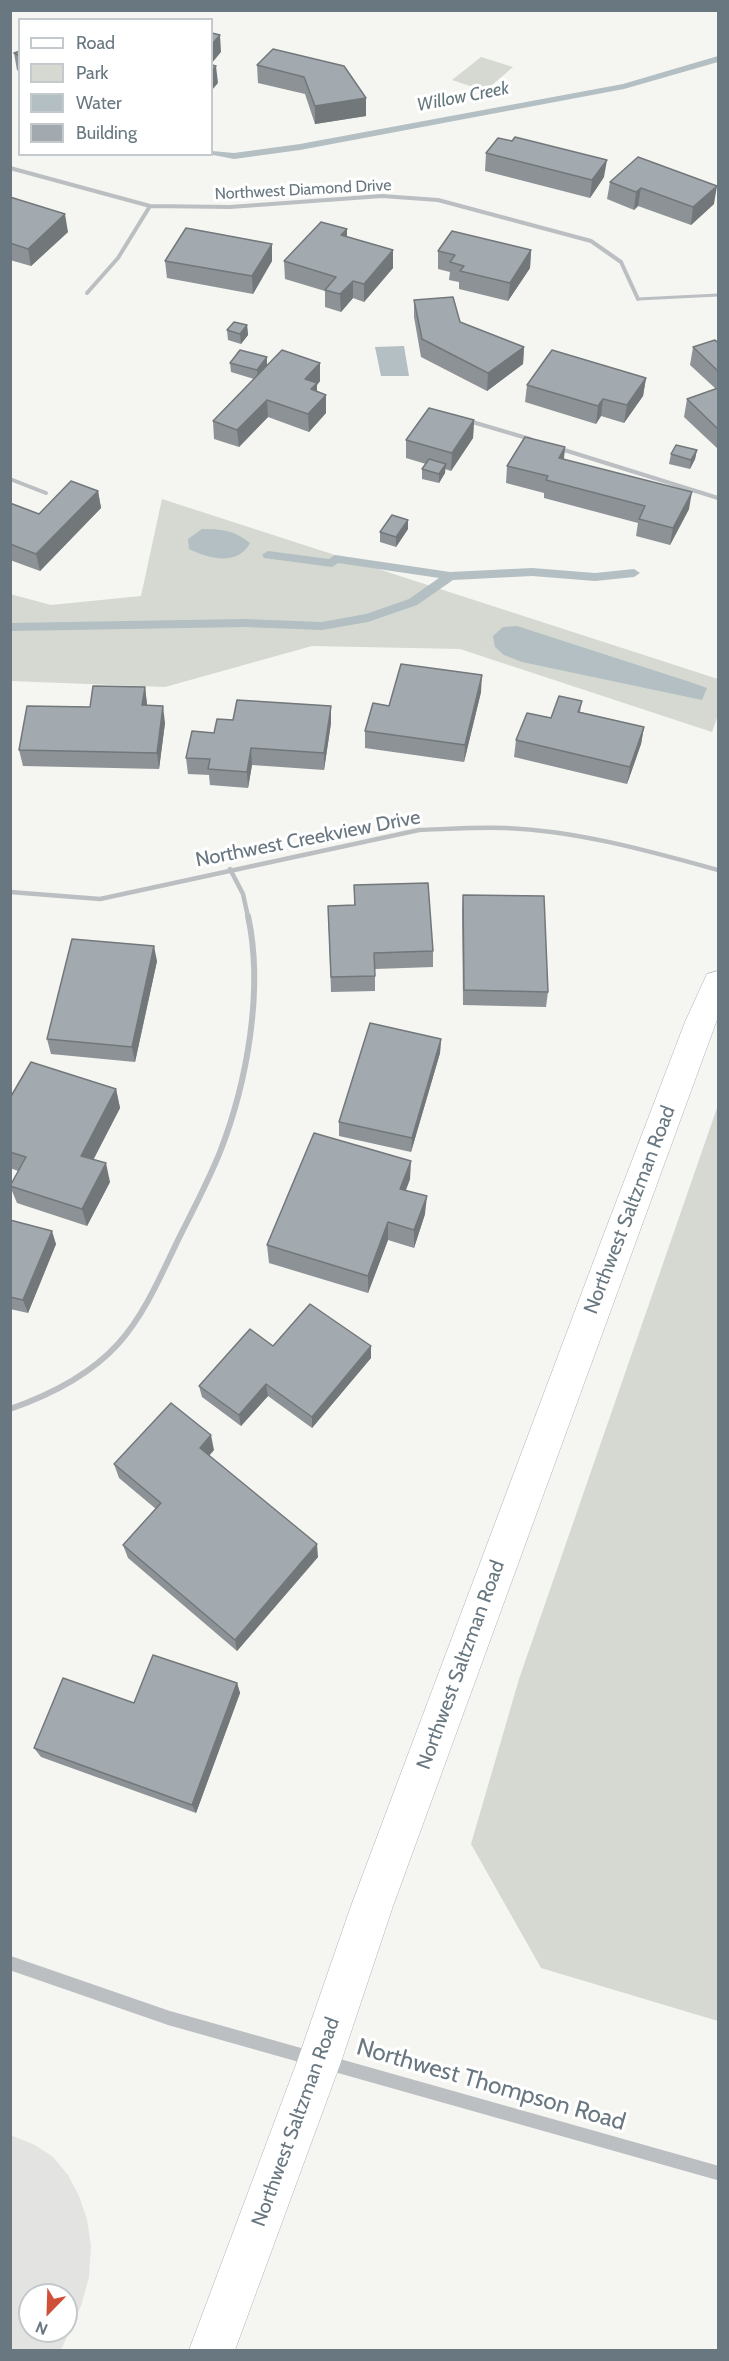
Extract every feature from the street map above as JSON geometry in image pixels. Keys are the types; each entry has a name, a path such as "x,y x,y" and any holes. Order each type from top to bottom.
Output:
{"main road":[{"name":"Northwest Saltzman Road","path":"212,2350 320,2059 372,1906 619,1239 718,983"}],"street":[{"name":"Northwest Diamond Drive","path":"10,168 150,206 230,207 382,196 438,200 591,241 621,262 638,298"},
{"path":"87,293 118,258 150,206"},
{"name":"Northwest Creekview Drive","path":"10,892 100,899 230,869 419,830 508,828 578,838 678,859 718,870"},
{"path":"10,1409 43,1398 82,1376 117,1345 144,1311 220,1151 238,1098 252,1009 253,953 243,898 230,869"},
{"name":"Northwest Thompson Road","path":"10,1964 169,2018 320,2059 463,2103 718,2173"}],"lane":[{"path":"638,298 718,295"},
{"path":"468,421 534,440"},
{"path":"556,447 718,498"},
{"path":"10,479 46,493"}],"shaded area":[{"path":"10,2135 35,2145 53,2157 68,2175 87,2219 91,2246 89,2277 78,2313 78,2283 18,2283 18,2343 64,2343 61,2350 11,2350"}],"green space":[{"path":"481,57 513,67 485,91 452,80"},
{"path":"162,499 718,679 718,715 712,732 460,649 312,646 165,687 11,681 10,594 51,605 141,596"},
{"path":"718,1105 718,2021 541,1968 471,1844 519,1679"}],"water":[{"path":"404,346 409,376 381,376 375,347"},
{"path":"202,529 227,531 250,543 245,550 231,558 205,556 189,549 188,539"},
{"path":"517,626 707,688 702,700 522,662 504,655 495,647 493,636 503,627"}],"building":[{"path":"213,33 220,35 213,43"},
{"path":"273,49 344,66 366,98 315,106 304,77 257,65"},
{"path":"515,137 607,160 592,180 486,153 498,138 512,141"},
{"path":"638,157 717,186 693,207 641,188 636,192 610,182"},
{"path":"10,197 65,214 28,249 10,243"},
{"path":"321,222 347,229 341,235 393,250 364,284 353,281 340,294 325,290 336,277 284,261"},
{"path":"186,228 272,244 252,276 165,261"},
{"path":"452,231 531,250 510,283 460,271 464,266 450,262 455,255 438,251"},
{"path":"453,297 460,322 524,347 488,373 422,339 414,300"},
{"path":"234,322 247,325 240,334 227,330"},
{"path":"715,340 718,343 718,371 693,347"},
{"path":"240,350 267,357 257,370 230,363"},
{"path":"282,350 320,363 305,379 317,383 311,389 326,395 308,414 267,400 237,430 213,421"},
{"path":"552,350 646,378 627,405 603,399 598,406 527,385"},
{"path":"718,388 718,429 687,399"},
{"path":"429,408 474,420 452,453 406,440"},
{"path":"525,437 565,447 559,458 692,492 673,528 639,519 645,506 546,480 548,476 507,466"},
{"path":"676,445 697,450 691,460 671,454"},
{"path":"429,459 446,464 439,474 422,469"},
{"path":"71,481 98,491 36,554 10,544 10,503 39,514"},
{"path":"392,515 408,520 396,537 380,532"},
{"path":"401,664 482,675 465,745 365,731 373,703 389,706"},
{"path":"93,686 145,687 142,705 163,706 157,753 19,750 27,706 90,707"},
{"path":"559,696 582,701 578,712 644,727 630,767 516,740 527,713 551,718"},
{"path":"237,700 331,706 324,753 251,748 247,772 208,769 210,759 186,758 192,731 214,733 217,719 233,720"},
{"path":"428,883 433,951 374,953 375,976 331,977 328,906 355,905 354,885"},
{"path":"463,895 544,896 548,992 464,990"},
{"path":"72,939 154,946 132,1047 47,1039"},
{"path":"370,1023 441,1039 412,1138 339,1122"},
{"path":"31,1062 116,1089 81,1156 106,1163 82,1209 10,1186 26,1157 10,1152 10,1098"},
{"path":"314,1133 411,1161 400,1189 427,1196 414,1230 388,1222 368,1276 267,1245"},
{"path":"10,1220 52,1231 23,1300 10,1297"},
{"path":"310,1304 371,1346 312,1417 266,1384 239,1415 199,1386 250,1329 273,1346"},
{"path":"171,1403 211,1435 200,1448 317,1544 235,1640 123,1545 161,1503 114,1464"},
{"path":"153,1655 237,1683 192,1805 34,1748 63,1678 134,1703"}],"waterway":[{"name":"Willow Creek","path":"213,154 234,156 300,147 624,86 718,59"},
{"path":"268,555 332,563 335,559 450,576"},
{"path":"450,576 532,572 595,577 634,573"},
{"path":"10,627 244,623 322,626 368,618 413,602 450,576"}]}
